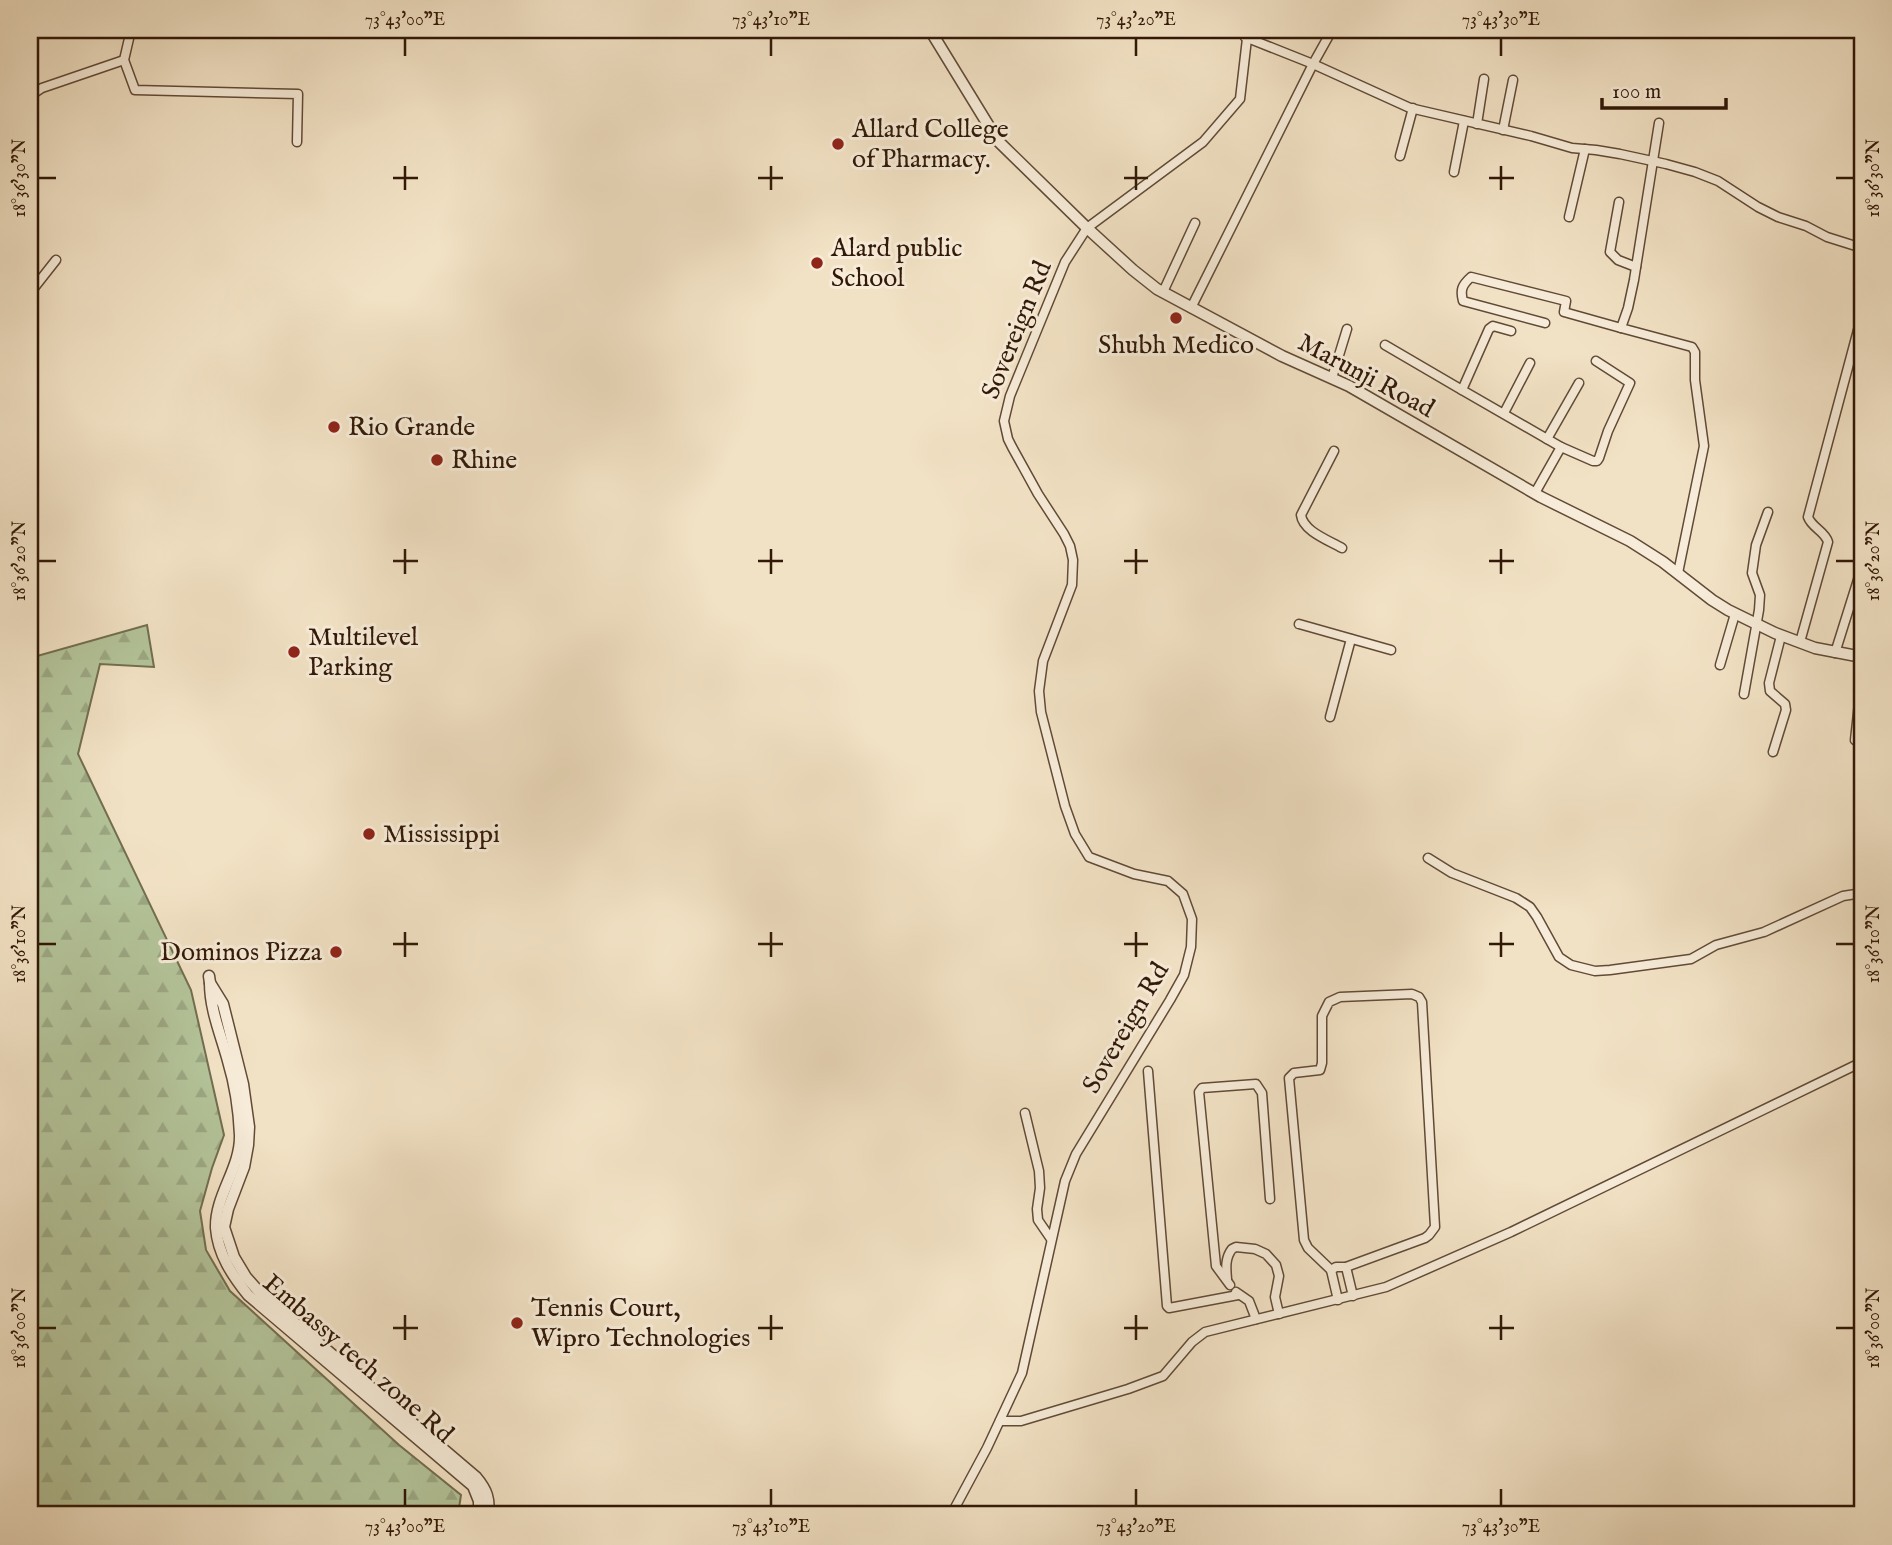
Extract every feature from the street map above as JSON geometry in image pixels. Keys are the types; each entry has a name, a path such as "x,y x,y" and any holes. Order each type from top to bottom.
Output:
{"street":[{"path":"131,30 124,60 135,90 298,94 298,142"},
{"name":"Marunji Road","path":"930,30 998,141 1132,270 1163,292 1282,356 1332,378 1535,493 1630,541 1735,614 1781,636 1835,653 1862,657"},
{"path":"1191,308 1332,30"},
{"path":"1087,228 1203,142 1240,99 1247,34 1413,108 1572,148 1695,172 1718,181 1778,218 1862,248"},
{"path":"30,96 42,88 124,60"},
{"path":"1477,124 1484,79"},
{"path":"1503,130 1513,80"},
{"path":"1400,156 1413,108"},
{"path":"1454,172 1464,121"},
{"path":"1621,328 1636,267 1659,123"},
{"path":"1569,217 1585,149"},
{"path":"1619,202 1611,251 1618,260 1636,267"},
{"path":"1163,292 1195,223"},
{"name":"Sovereign Rd","path":"951,1515 1022,1373 1065,1181 1076,1154 1184,975 1191,947 1192,919 1183,894 1168,881 1134,874 1089,857 1075,834 1065,806 1041,712 1039,691 1043,661 1072,585 1073,560 1064,534 1008,439 1004,421 1010,396 1065,262 1087,228"},
{"path":"30,293 56,260"},
{"path":"1545,323 1462,302 1462,285 1471,277 1566,301 1564,312 1692,346 1695,352 1695,380 1704,446 1678,573"},
{"path":"1800,642 1828,542 1810,523 1808,517 1862,315"},
{"path":"1462,390 1489,328 1493,326 1511,331"},
{"path":"1332,378 1347,329"},
{"path":"1385,345 1561,447 1597,461 1630,383 1596,361"},
{"path":"1504,413 1530,363"},
{"path":"1547,439 1579,383"},
{"path":"1535,493 1561,447"},
{"path":"1334,451 1301,519 1305,526 1342,548"},
{"path":"1744,694 1759,595 1752,573 1756,545 1768,512"},
{"path":"1835,653 1862,567"},
{"path":"1720,665 1735,614"},
{"path":"1299,624 1391,650"},
{"path":"1773,752 1786,710 1785,704 1770,691 1769,683 1781,636"},
{"path":"1331,717 1351,639"},
{"path":"1855,740 1862,676"},
{"path":"1428,858 1452,873 1516,898 1530,907 1559,957 1572,965 1595,971 1690,959 1716,945 1764,932 1843,896 1862,893"},
{"name":"Embassy tech zone Rd","path":"210,980 210,1000 230,1049 240,1135 238,1153 217,1216 222,1255 248,1295 473,1486 479,1501 479,1515"},
{"path":"1331,1270 1425,1238 1435,1227 1422,1002 1412,994 1340,997 1329,1002 1322,1016 1320,1070 1294,1073 1289,1077 1304,1240 1308,1248 1331,1270 1338,1300"},
{"path":"230,1049 247,1102 249,1127 244,1167 225,1218 224,1227 234,1257 261,1294 477,1477 488,1494 488,1515"},
{"path":"1000,1421 1021,1421 1163,1376 1192,1342 1205,1332 1386,1287 1511,1232 1862,1062"},
{"path":"1148,1072 1167,1306 1169,1308 1238,1294"},
{"path":"1256,1319 1249,1301 1238,1294 1216,1266 1199,1092 1202,1088 1256,1084 1260,1088 1270,1199"},
{"path":"1025,1113 1039,1171 1038,1220 1051,1239"},
{"path":"1230,1285 1226,1271 1228,1254 1236,1247 1255,1249 1273,1260 1276,1265 1279,1276 1275,1297 1279,1314"},
{"path":"1346,1267 1353,1296"}],"green space":[{"path":"147,625 154,667 100,664 78,754 191,990 224,1135 200,1211 206,1250 230,1291 399,1445 461,1495 458,1515 30,1515 30,658"}],"place":[{"name":"Allard College of Pharmacy.","path":"838,144"},
{"name":"Alard public School","path":"817,263"},
{"name":"Shubh Medico","path":"1176,318"},
{"name":"Rio Grande","path":"334,427"},
{"name":"Rhine","path":"437,460"},
{"name":"Multilevel Parking","path":"294,652"},
{"name":"Mississippi","path":"369,834"},
{"name":"Dominos Pizza","path":"336,952"},
{"name":"Tennis Court, Wipro Technologies","path":"517,1323"}]}
